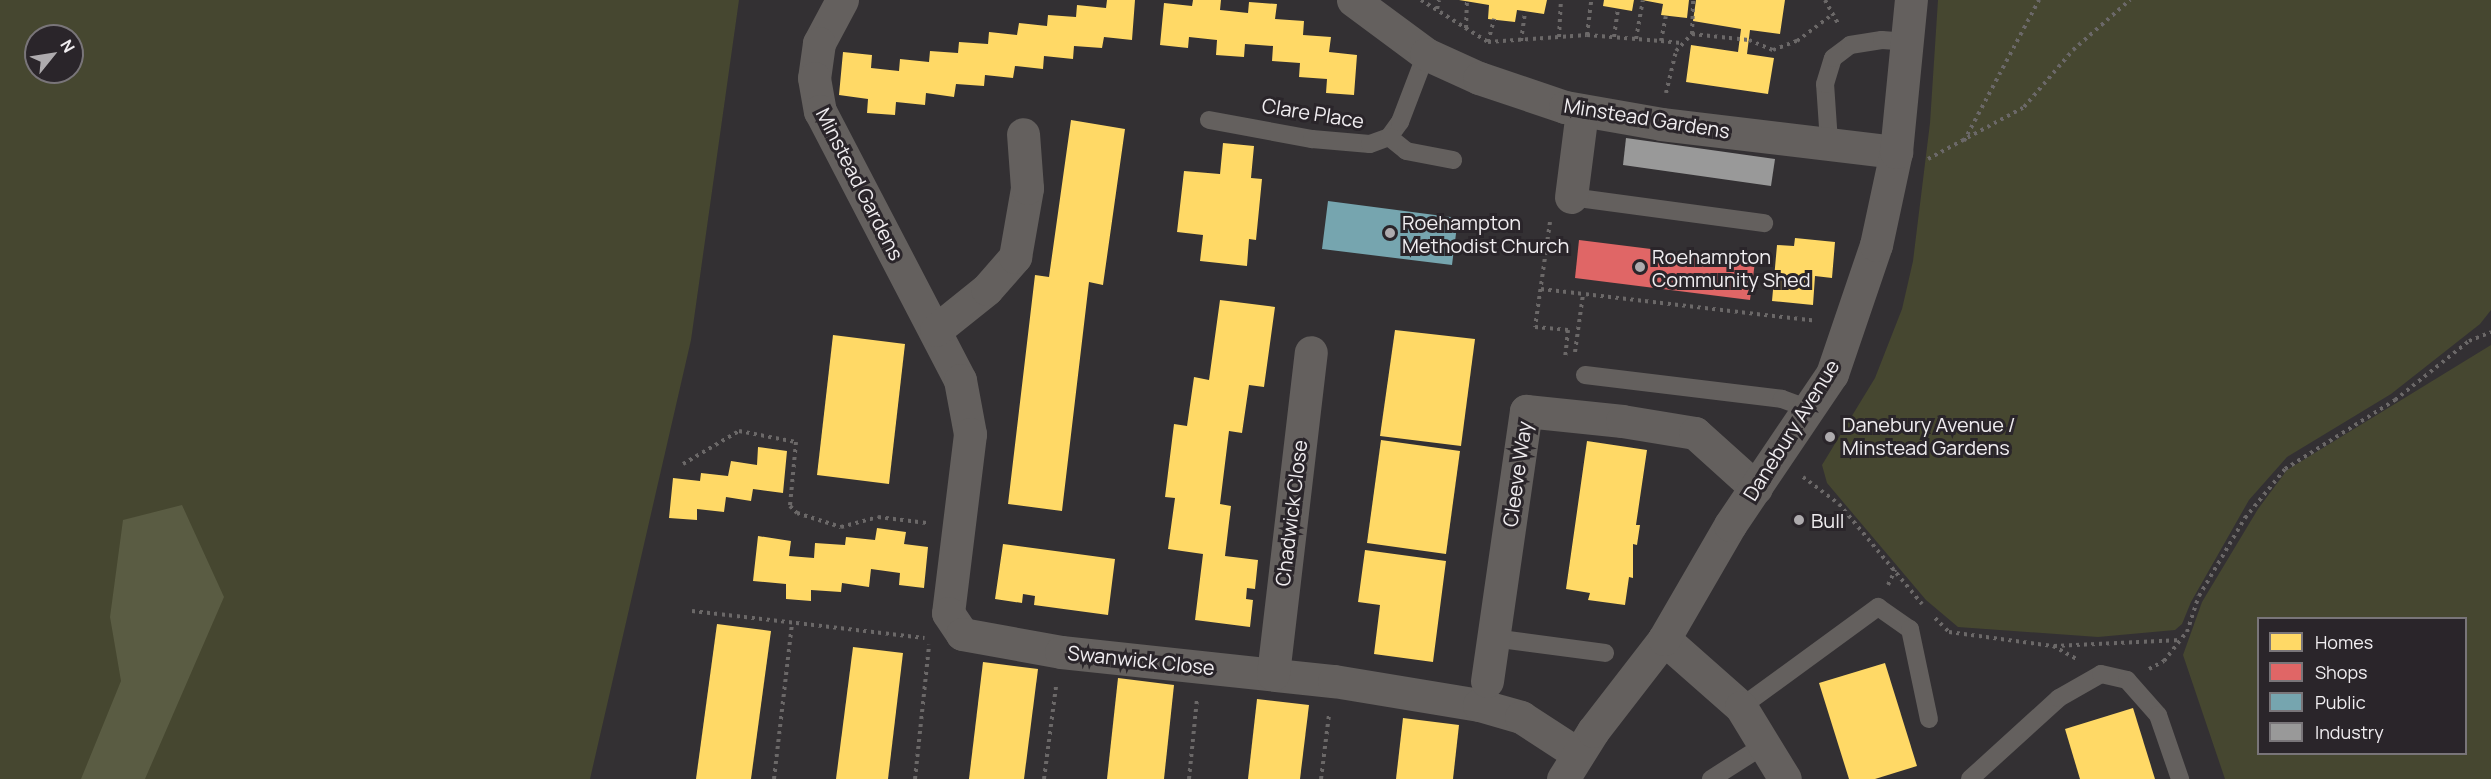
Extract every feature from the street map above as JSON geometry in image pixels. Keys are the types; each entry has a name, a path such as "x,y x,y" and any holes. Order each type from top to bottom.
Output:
{"street":[{"name":"Minstead Gardens","path":"842,0 819,43 814,78 820,111 960,380 969,434 948,613 962,634"},
{"name":"Minstead Gardens","path":"1353,0 1426,54 1479,78 1582,111 1661,124 1829,142 1908,158"},
{"name":"Danebury Avenue","path":"1570,766 1664,639 1700,575 1832,374 1908,158 1911,0"},
{"path":"1562,204 1582,111"},
{"path":"936,330 987,289 1015,257 1027,188 1023,134"},
{"name":"Chadwick Close","path":"1273,674 1311,352"},
{"name":"Cleeve Way","path":"1487,681 1526,411 1622,421 1695,433 1756,488"},
{"name":"Swanwick Close","path":"962,634 1061,652 1334,681 1479,705 1521,717 1570,766"},
{"path":"1664,639 1741,707 1766,744 1785,779"}],"lane":[{"path":"1829,142 1825,84 1833,58 1850,45 1882,40 1909,42"},
{"name":"Clare Place","path":"1209,120 1347,145 1370,144 1389,136 1408,106 1426,54"},
{"path":"1389,136 1406,151 1454,159"},
{"path":"1562,204 1764,223"},
{"path":"1585,375 1782,399 1809,409"},
{"path":"1741,707 1878,607 1910,629 1929,719"},
{"path":"1493,638 1605,653"},
{"path":"1970,779 2059,698 2100,674 2127,680 2158,715 2180,779"},
{"path":"1711,779 1766,744"}],"path":[{"path":"1421,0 1488,42 1587,35 1681,42"},
{"path":"1437,9 1439,0"},
{"path":"1587,35 1591,0"},
{"path":"1692,34 1693,0"},
{"path":"1964,141 2039,0"},
{"path":"1908,158 1964,141 2025,107 2073,50 2130,0"},
{"path":"1636,39 1643,2"},
{"path":"1466,28 1467,3"},
{"path":"1559,37 1561,3"},
{"path":"1614,37 1618,9"},
{"path":"1521,41 1525,11"},
{"path":"1661,124 1668,74 1681,42 1692,34 1749,40 1773,50 1797,41 1833,14"},
{"path":"1661,41 1666,16"},
{"path":"1488,42 1494,19"},
{"path":"1562,204 1541,289 1535,327 1568,330 1564,361"},
{"path":"1541,289 1760,318 1793,318 1849,331"},
{"path":"2127,680 2164,661 2181,640 2199,596 2245,518 2285,469 2395,400 2469,342 2491,332"},
{"path":"683,464 739,431 796,442 790,506 797,513 841,527 878,517 957,527"},
{"path":"1800,474 1839,504 1949,632 2053,646 2181,640"},
{"path":"692,611 930,638 915,779"},
{"path":"774,779 792,623"},
{"path":"2053,646 2100,674"},
{"path":"1044,779 1061,652"},
{"path":"1189,779 1200,666"},
{"path":"1321,779 1334,681"}],"green space":[{"path":"0,0 739,0 691,340 590,779 0,779"},
{"path":"1938,0 2491,0 2491,310 2480,324 2391,394 2287,457 2249,500 2191,602 2182,624 2175,630 2098,637 1958,627 1926,600 1827,483 1822,465 1875,378 1902,309 1913,261 1930,123"},
{"path":"2491,345 2491,779 2225,779 2183,655 2202,602 2258,509 2287,470"},
{"path":"182,505 224,597 145,779 81,779 121,681 110,617 123,520"}],"building: Homes":[{"path":"1107,0 1135,0 1132,40 1104,37 1102,48 1074,46 1073,59 1044,56 1043,69 1015,66 1013,78 985,75 984,86 956,84 954,97 926,93 925,105 896,102 895,115 867,113 868,99 839,95 843,52 872,55 871,68 899,71 900,59 929,62 930,51 958,53 959,42 988,44 989,32 1017,35 1019,23 1047,26 1048,15 1076,17 1077,5 1106,8"},
{"path":"1193,0 1221,0 1220,10 1248,13 1249,2 1277,4 1275,19 1304,21 1303,35 1331,37 1329,52 1357,55 1354,95 1326,93 1327,79 1299,77 1300,63 1272,61 1273,46 1245,44 1244,57 1216,55 1217,40 1189,37 1188,48 1160,45 1164,3 1192,6"},
{"path":"1459,0 1547,0 1544,14 1517,10 1515,22 1488,19 1489,5"},
{"path":"1604,0 1634,0 1632,11 1603,6"},
{"path":"1642,0 1689,0 1687,18 1661,15 1663,4"},
{"path":"1696,0 1785,0 1780,34 1750,30 1747,54 1774,58 1768,94 1686,82 1691,45 1738,52 1741,29 1693,21"},
{"path":"1071,120 1125,129 1103,285 1089,282 1062,511 1008,504 1035,275 1049,277"},
{"path":"1223,143 1254,146 1251,178 1262,179 1256,240 1249,239 1247,266 1200,261 1203,235 1177,232 1184,171 1220,174"},
{"path":"1795,238 1835,242 1832,278 1815,276 1813,305 1772,301 1777,245 1794,246"},
{"path":"1220,300 1275,307 1264,387 1249,385 1242,433 1229,431 1220,504 1231,506 1225,556 1258,560 1255,589 1247,588 1246,599 1253,600 1250,627 1195,620 1203,554 1168,549 1175,498 1165,497 1174,424 1187,426 1194,377 1209,380"},
{"path":"1395,330 1475,339 1461,446 1380,436"},
{"path":"833,335 905,344 889,484 817,475"},
{"path":"1381,440 1460,451 1446,554 1367,543"},
{"path":"1587,441 1647,450 1636,525 1640,525 1637,545 1633,544 1633,578 1629,577 1625,605 1588,600 1590,593 1566,589"},
{"path":"758,447 787,451 783,493 753,489 751,501 726,497 724,512 697,509 697,520 669,518 673,478 700,481 701,473 728,476 731,461 757,465"},
{"path":"877,528 906,532 904,544 928,547 924,588 899,585 900,573 871,569 869,587 842,583 841,592 811,590 811,601 786,599 786,584 753,581 758,536 791,541 789,556 814,558 815,543 845,545 846,537 875,540"},
{"path":"1003,544 1115,559 1108,615 1034,605 1035,596 1023,594 1022,603 995,599"},
{"path":"1365,550 1446,561 1433,662 1374,654 1380,605 1358,602"},
{"path":"717,624 771,631 751,779 696,779"},
{"path":"853,647 903,653 888,779 836,779"},
{"path":"983,662 1038,669 1024,779 969,779"},
{"path":"1885,663 1917,766 1875,779 1849,779 1819,683"},
{"path":"1118,678 1174,685 1164,779 1107,779"},
{"path":"1257,699 1309,705 1300,779 1248,779"},
{"path":"2133,708 2155,779 2080,779 2065,729"},
{"path":"1403,718 1459,725 1453,779 1396,779"}],"building: Shops":[{"path":"1579,240 1755,262 1750,300 1575,278"}],"building: Public":[{"name":"Roehampton Methodist Church","path":"1328,201 1458,218 1452,265 1322,249"}],"building: Industry":[{"path":"1626,138 1775,159 1771,186 1623,165"}],"place":[{"name":"Roehampton Methodist Church","path":"1390,233"},
{"name":"Roehampton Community Shed","path":"1640,267"},
{"name":"Danebury Avenue / Minstead Gardens","path":"1830,437"},
{"name":"Bull","path":"1799,520"}]}
